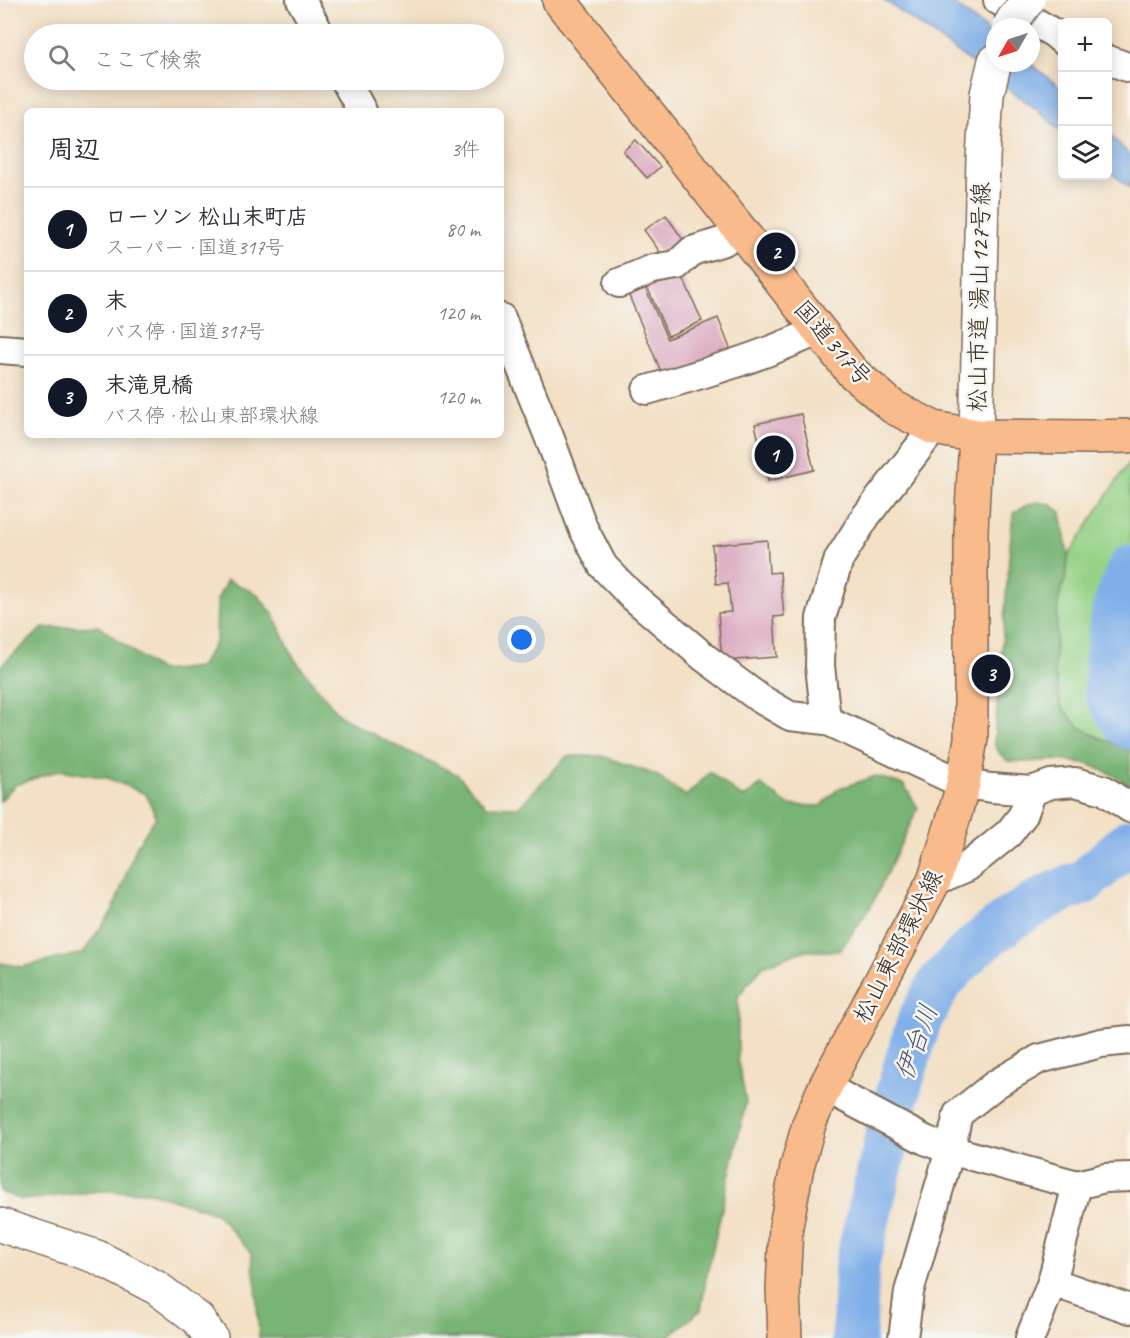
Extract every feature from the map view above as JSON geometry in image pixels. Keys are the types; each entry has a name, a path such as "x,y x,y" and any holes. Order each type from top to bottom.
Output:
{"main road":[{"name":"国道317号","path":"559,0 852,372 893,407 934,428 976,436 1090,438 1130,436"},
{"name":"松山東部環状線","path":"785,1338 783,1289 786,1226 797,1167 809,1124 837,1093 934,880 963,784 971,739 971,531 976,436"}],"street":[{"path":"301,0 314,24"},
{"path":"998,0 1058,37"},
{"path":"1014,18 1028,0"},
{"path":"1112,62 1130,68"},
{"name":"松山市道 湯山127号線","path":"976,436 982,158 987,94 992,72"},
{"path":"350,90 360,108"},
{"path":"619,283 652,269 677,265 692,251 724,241 739,229"},
{"path":"504,325 583,528 603,566 630,594 688,644 759,698 790,716 826,720 963,784 1032,791 1051,784 1075,782 1104,790 1130,808"},
{"path":"647,390 731,366 793,343 819,330"},
{"path":"0,349 24,351"},
{"path":"826,720 820,666 821,618 839,560 866,516 934,428"},
{"path":"934,880 967,867 1009,833 1023,815 1032,791"},
{"path":"903,1338 909,1292 937,1145 958,1114 996,1084 1039,1059 1101,1042 1130,1040"},
{"path":"837,1093 937,1145 1077,1185 1105,1178 1130,1178"},
{"path":"1030,1338 1053,1282 1077,1185"},
{"path":"0,1225 97,1257 157,1288 198,1319 211,1338"},
{"path":"1053,1282 1130,1309"}],"green space":[{"path":"1130,461 1130,750 1079,727 1061,706 1054,671 1058,602 1066,575 1068,556"},
{"path":"1037,502 1050,504 1061,512 1068,556 1066,575 1058,602 1054,671 1061,706 1079,727 1130,750 1130,786 1113,775 1088,764 1057,760 1008,761 1000,754 994,743 1012,522 1015,512"},
{"path":"227,580 256,593 273,614 295,660 340,716 384,740 457,774 486,806 519,807 567,756 602,756 656,775 686,796 710,772 743,798 761,785 788,805 821,806 838,789 876,776 904,785 918,808 871,906 840,951 803,951 763,966 738,996 738,1060 746,1102 701,1310 667,1338 259,1338 251,1253 216,1213 150,1192 100,1191 23,1200 0,1192 0,963 22,967 83,953 113,910 136,847 156,817 146,794 107,778 60,770 15,785 0,801 0,666 43,628 99,626 160,671 200,667 216,641 217,600"}],"water":[{"path":"884,0 949,0 986,29 986,72 1040,71 1058,86 1058,128 1035,108"},
{"path":"1112,137 1130,155 1130,188 1112,173"}],"building":[{"path":"636,140 660,167 647,178 623,151"},
{"path":"666,215 686,244 665,259 644,230"},
{"path":"682,275 702,321 668,336 646,284"},
{"path":"644,285 667,339 718,318 732,353 665,381 627,291"},
{"path":"801,414 814,470 768,481 755,424"},
{"path":"767,540 769,573 780,572 784,616 774,617 777,657 722,661 718,613 731,612 728,583 716,584 712,545"}],"waterway":[{"path":"1130,568 1115,607 1107,659 1107,694 1125,724 1130,727"},
{"name":"伊台川","path":"854,1338 857,1264 901,1081 920,1019 940,983 973,948 1010,919 1049,896 1084,882 1130,841"}],"place":[{"name":"末","path":"776,252"},
{"name":"ローソン 松山末町店","path":"774,455"},
{"name":"末滝見橋","path":"991,674"}]}
